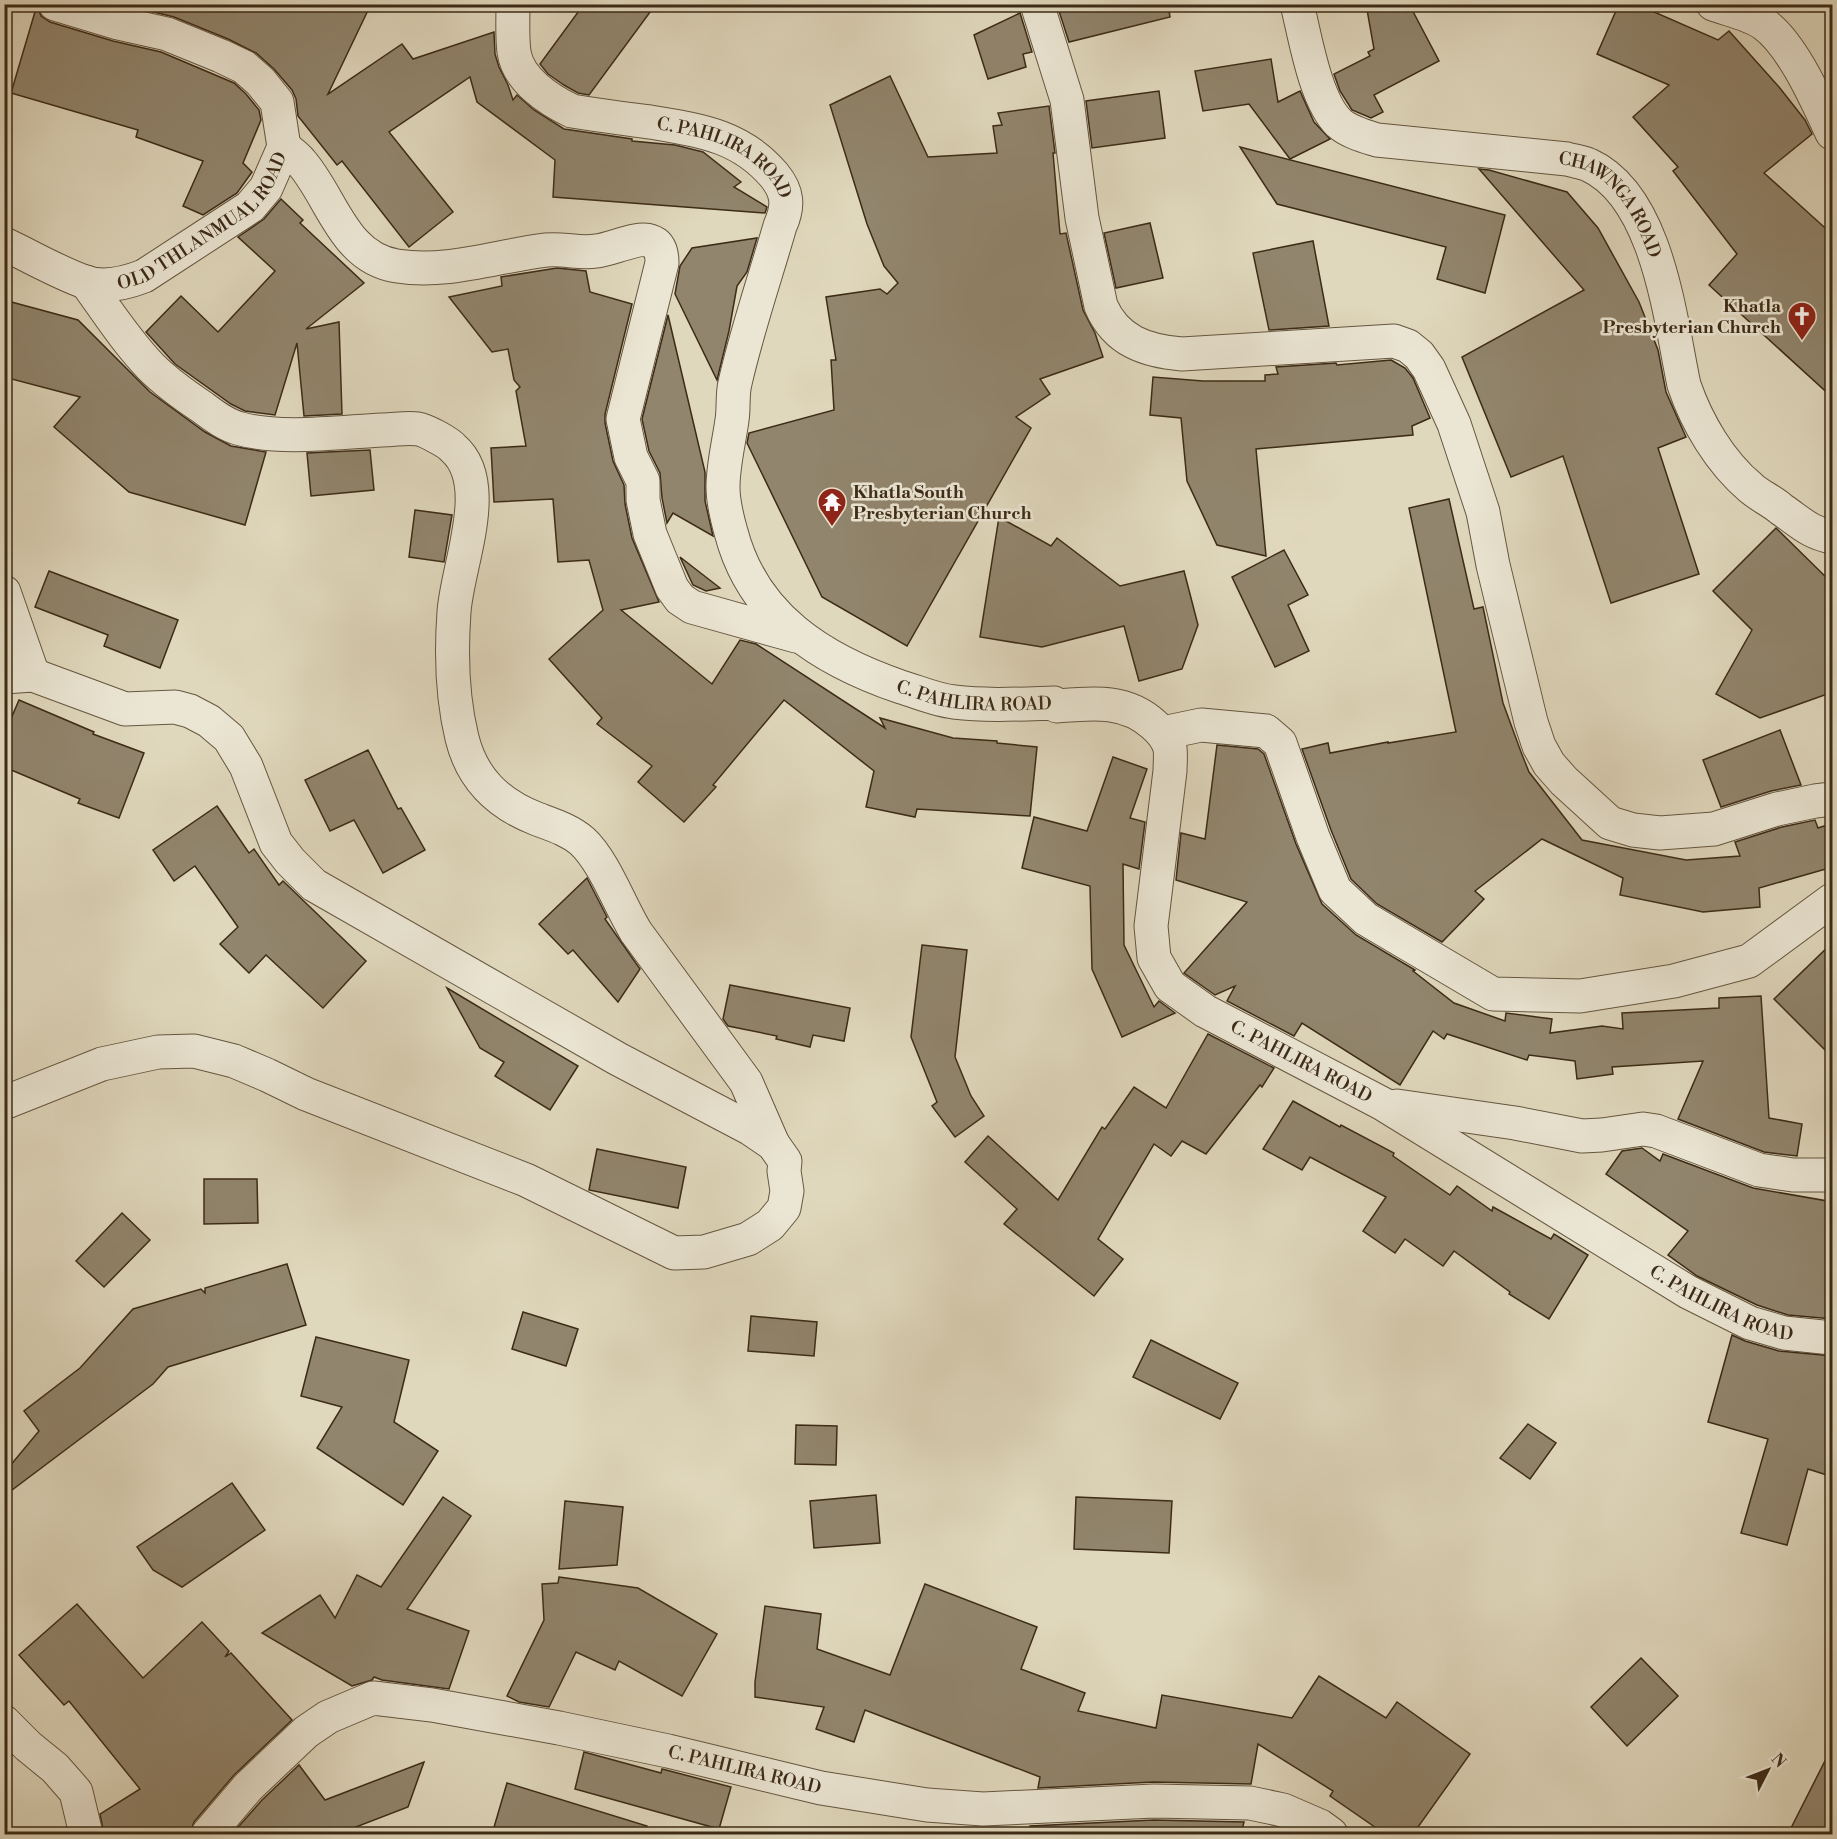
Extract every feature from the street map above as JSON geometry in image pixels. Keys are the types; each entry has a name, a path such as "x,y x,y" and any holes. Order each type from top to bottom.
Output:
{"street":[{"name":"OLD THLANMUAL ROAD","path":"4,244 86,282 114,284 144,276 250,207 266,189 284,147 277,102 260,81 244,67 167,34 118,23 55,4"},
{"name":"C. PAHLIRA ROAD","path":"513,4 514,54 523,73 554,103 572,111 700,130 723,137 764,164 779,181 786,197 787,212 780,226 734,386 733,417 723,488 726,514 736,553 750,582 768,606 790,628 821,651 876,678 952,702 1008,705 1054,703 1057,706 1093,702 1124,706 1145,716 1162,733 1170,748 1170,771 1151,926 1154,958 1170,986 1205,1011 1383,1104 1689,1292 1750,1323 1784,1333 1833,1338"},
{"path":"1037,4 1067,100 1082,218 1101,306 1114,329 1141,347 1158,352 1182,354 1394,341 1408,345 1429,369 1454,424 1484,512 1493,566 1531,722 1539,746 1549,764 1564,781 1610,822 1633,830 1660,833 1714,829 1777,809 1833,799"},
{"name":"CHAWNGA ROAD","path":"1297,4 1320,93 1339,122 1355,133 1377,140 1567,159 1588,164 1620,189 1648,234 1656,257 1684,385 1691,406 1704,429 1734,473 1753,490 1816,534 1833,537"},
{"path":"1713,4 1763,23 1782,41 1833,133"},
{"path":"284,147 307,170 351,241 364,254 396,266 471,265 547,250 595,252 637,240 648,240 657,246 662,253 662,263 623,419 631,457 643,481 643,500 650,534 665,572 680,599 692,607 804,638"},
{"path":"4,1103 102,1064 158,1052 194,1052 234,1061 306,1094 526,1180 674,1253 704,1252 748,1239 770,1226 784,1208 787,1191 785,1161 773,1144 746,1082 636,932 597,859 571,832 525,814 502,802 485,785 471,763 462,739 453,668 454,609 472,508 471,482 466,462 452,446 419,429 268,434 239,429 219,419 179,392 151,367 129,342 86,282"},
{"path":"4,592 19,676 124,709 175,707 209,721 229,738 246,766 276,843 314,885 618,1059 751,1129 773,1144"},
{"path":"1162,733 1201,725 1266,730 1280,743 1313,837 1335,890 1366,919 1493,994 1580,996 1674,981 1749,961 1833,900"},
{"path":"1383,1104 1515,1123 1582,1136 1644,1129 1656,1131 1759,1170 1793,1175 1833,1175"},
{"name":"C. PAHLIRA ROAD","path":"208,1834 248,1787 306,1732 328,1717 373,1698 432,1705 559,1728 668,1751 821,1788 927,1805 983,1809 1154,1801 1250,1803 1283,1810 1320,1826 1331,1834"},
{"path":"4,1722 55,1768 76,1792 86,1834"}],"building":[{"path":"122,4 371,4 328,94 402,44 413,59 494,32 495,54 513,100 517,95 534,110 564,129 632,139 632,141 675,145 703,152 741,182 734,187 767,207 765,213 553,197 555,160 477,102 470,77 389,132 453,212 409,247 342,161 337,165 298,116 296,99 292,90 256,53 174,17"},
{"path":"584,4 656,4 589,95 578,93 564,85 548,74 540,64"},
{"path":"1067,4 1168,4 1170,17 1069,42 1058,8"},
{"path":"1366,4 1409,4 1439,61 1374,95 1383,112 1371,118 1352,110 1340,91 1334,74 1370,56 1368,52 1374,49"},
{"path":"1619,4 1636,4 1718,40 1729,31 1805,120 1812,134 1764,173 1833,235 1833,398 1709,285 1737,254 1673,171 1678,167 1633,117 1669,85 1597,54"},
{"path":"37,5 41,16 50,22 113,41 161,52 234,83 246,94 259,110 261,120 243,163 252,172 237,193 203,215 183,206 203,161 136,137 138,130 11,93"},
{"path":"1020,13 1032,52 1023,54 1026,67 988,79 974,35"},
{"path":"1271,59 1278,102 1300,91 1314,122 1330,139 1290,159 1249,104 1203,111 1195,71"},
{"path":"890,76 928,157 997,153 993,126 1002,125 998,113 1049,106 1055,153 1053,153 1060,234 1066,233 1083,310 1095,333 1103,357 1040,379 1050,394 1016,417 1031,428 907,646 822,597 747,443 749,433 834,410 831,360 836,360 826,297 880,289 887,294 898,283 884,266 867,224 830,105"},
{"path":"1159,91 1165,138 1092,148 1086,101"},
{"path":"1240,147 1505,215 1485,293 1437,279 1446,247 1277,204"},
{"path":"1479,169 1567,192 1598,228 1639,302 1658,350 1666,392 1686,437 1658,448 1699,574 1611,603 1563,456 1511,477 1462,357 1584,290"},
{"path":"281,199 303,220 300,223 364,283 306,329 339,322 342,414 304,416 297,343 275,415 245,411 231,404 175,364 146,332 181,296 218,332 275,271 238,237 264,219"},
{"path":"1150,223 1163,278 1116,288 1104,233"},
{"path":"757,238 747,272 737,286 717,380 675,294 680,266 692,248"},
{"path":"1313,241 1329,326 1269,330 1253,253"},
{"path":"557,268 586,271 590,292 632,304 605,414 605,423 613,461 624,485 625,504 632,538 659,602 621,610 712,684 740,640 756,644 885,728 880,718 953,738 1037,747 1030,816 917,809 915,817 866,807 874,771 784,700 713,785 716,787 684,822 638,782 652,766 597,724 602,718 549,659 603,610 589,560 558,562 553,499 494,502 491,448 526,446 516,391 520,387 514,380 508,349 492,352 449,297 502,286 501,277"},
{"path":"4,300 78,320 150,392 205,432 231,446 266,452 245,525 129,492 54,427 80,397 4,377"},
{"path":"668,315 705,472 705,501 713,536 673,513 667,523 660,473 649,451 642,419"},
{"path":"1391,360 1405,368 1413,378 1430,418 1412,426 1413,435 1256,449 1266,556 1217,545 1187,481 1181,418 1150,415 1153,377 1203,381 1265,381 1265,375 1278,374 1276,367"},
{"path":"370,450 374,490 311,496 307,453"},
{"path":"1449,499 1474,609 1483,607 1503,703 1521,752 1529,772 1582,840 1686,860 1740,856 1735,842 1782,827 1815,820 1818,828 1833,823 1833,867 1759,888 1760,907 1703,912 1620,895 1623,878 1542,839 1475,891 1484,899 1442,942 1377,904 1351,879 1302,749 1328,743 1330,753 1456,732 1409,508"},
{"path":"415,510 452,515 444,562 409,557"},
{"path":"999,517 1051,546 1057,538 1120,586 1184,571 1198,625 1182,669 1139,681 1124,626 1042,647 980,637"},
{"path":"1776,528 1833,584 1833,692 1760,718 1716,694 1752,630 1713,591"},
{"path":"1284,550 1308,595 1288,605 1309,651 1275,667 1232,577"},
{"path":"680,557 720,588 706,591 693,585"},
{"path":"49,571 178,620 160,668 104,646 108,635 35,607"},
{"path":"19,700 94,732 93,734 144,753 119,818 78,803 80,799 4,767 4,735"},
{"path":"1780,730 1801,785 1771,791 1721,807 1703,760"},
{"path":"1217,745 1258,749 1264,754 1296,844 1322,904 1356,935 1415,970 1413,971 1454,1003 1505,1021 1506,1013 1552,1019 1550,1033 1602,1026 1623,1029 1622,1013 1719,1008 1719,998 1761,996 1769,1118 1802,1124 1797,1156 1764,1152 1678,1119 1703,1061 1612,1067 1613,1074 1577,1079 1575,1061 1529,1055 1527,1060 1447,1034 1444,1039 1433,1031 1400,1085 1302,1023 1294,1036 1227,1001 1235,986 1215,995 1184,973 1247,902 1176,880 1181,833 1205,839"},
{"path":"368,750 398,809 401,808 425,850 383,873 354,820 330,831 305,780"},
{"path":"1113,757 1147,769 1130,818 1145,822 1139,869 1123,864 1124,945 1154,1007 1159,1001 1175,1013 1122,1037 1092,969 1090,886 1022,868 1034,817 1087,831"},
{"path":"217,806 249,853 254,849 279,885 283,881 366,961 323,1008 266,955 249,973 220,944 238,927 195,866 174,881 153,850"},
{"path":"587,878 607,917 605,919 640,969 618,1002 573,950 568,954 539,924"},
{"path":"1833,942 1833,1058 1774,999"},
{"path":"922,945 967,950 955,1057 971,1096 984,1116 955,1137 932,1106 937,1102 911,1037"},
{"path":"730,985 850,1008 844,1041 813,1035 810,1047 776,1039 777,1036 728,1026 723,1019"},
{"path":"447,988 578,1066 550,1110 495,1076 504,1062 480,1048"},
{"path":"1208,1034 1274,1068 1262,1087 1260,1085 1206,1154 1182,1141 1171,1156 1154,1144 1098,1239 1123,1259 1094,1296 1004,1224 1017,1209 965,1162 988,1136 1058,1200 1102,1127 1105,1129 1134,1087 1166,1108"},
{"path":"1293,1101 1394,1153 1393,1156 1450,1195 1457,1186 1492,1211 1493,1207 1551,1239 1554,1234 1588,1255 1549,1319 1509,1294 1510,1292 1454,1251 1443,1266 1405,1239 1395,1253 1363,1231 1386,1197 1310,1157 1302,1170 1263,1149"},
{"path":"1642,1148 1660,1161 1663,1154 1753,1188 1833,1202 1833,1319 1788,1315 1757,1305 1697,1276 1668,1255 1688,1231 1606,1174 1622,1151"},
{"path":"597,1149 686,1167 678,1208 589,1190"},
{"path":"204,1179 257,1179 258,1223 204,1224"},
{"path":"122,1213 150,1240 104,1287 76,1261"},
{"path":"287,1264 306,1325 168,1367 153,1384 4,1496 4,1473 39,1431 24,1411 80,1368 133,1309 201,1289 205,1293 205,1288"},
{"path":"523,1312 578,1329 566,1366 512,1349"},
{"path":"751,1316 817,1322 814,1356 748,1351"},
{"path":"1732,1335 1779,1351 1833,1356 1833,1477 1808,1469 1787,1545 1741,1533 1768,1439 1708,1422"},
{"path":"316,1337 409,1360 394,1422 438,1451 403,1505 317,1448 342,1407 301,1396"},
{"path":"1151,1340 1238,1383 1220,1419 1133,1377"},
{"path":"1528,1424 1556,1443 1530,1479 1500,1458"},
{"path":"796,1425 837,1426 836,1465 795,1464"},
{"path":"232,1483 265,1530 182,1587 153,1570 137,1547"},
{"path":"876,1495 880,1543 814,1548 810,1501"},
{"path":"443,1497 471,1516 407,1609 469,1631 449,1689 374,1677 372,1680 352,1686 262,1633 320,1595 335,1618 357,1575 381,1587"},
{"path":"1076,1497 1172,1501 1169,1553 1074,1549"},
{"path":"565,1501 623,1507 617,1565 559,1569"},
{"path":"559,1577 638,1588 717,1634 682,1696 619,1661 615,1670 576,1652 549,1707 519,1702 507,1696 544,1620 542,1584 558,1583"},
{"path":"925,1584 1037,1627 1021,1669 1085,1693 1078,1711 1156,1728 1162,1695 1292,1718 1319,1676 1386,1718 1397,1702 1470,1754 1413,1834 1385,1834 1330,1796 1333,1791 1258,1744 1251,1784 1153,1782 1038,1788 1040,1777 865,1710 854,1742 816,1729 824,1707 755,1697 765,1606 821,1614 817,1649 890,1675"},
{"path":"77,1604 143,1678 202,1622 229,1651 225,1657 231,1653 292,1720 234,1775 194,1822 190,1834 104,1834 100,1814 140,1789 69,1701 64,1705 19,1655"},
{"path":"1641,1658 1678,1696 1627,1746 1591,1707"},
{"path":"1833,1745 1833,1834 1788,1834"},
{"path":"584,1752 661,1773 662,1769 731,1787 719,1829 575,1789"},
{"path":"424,1762 408,1807 348,1830 352,1834 232,1834 262,1800 299,1765 325,1800"},
{"path":"507,1783 647,1826 646,1834 492,1834"},
{"path":"1154,1820 1244,1822 1241,1834 1029,1834 1030,1826"}],"place":[{"name":"Khatla Presbyterian Church","path":"1802,342"},
{"name":"Khatla South Presbyterian Church","path":"832,528"}]}
